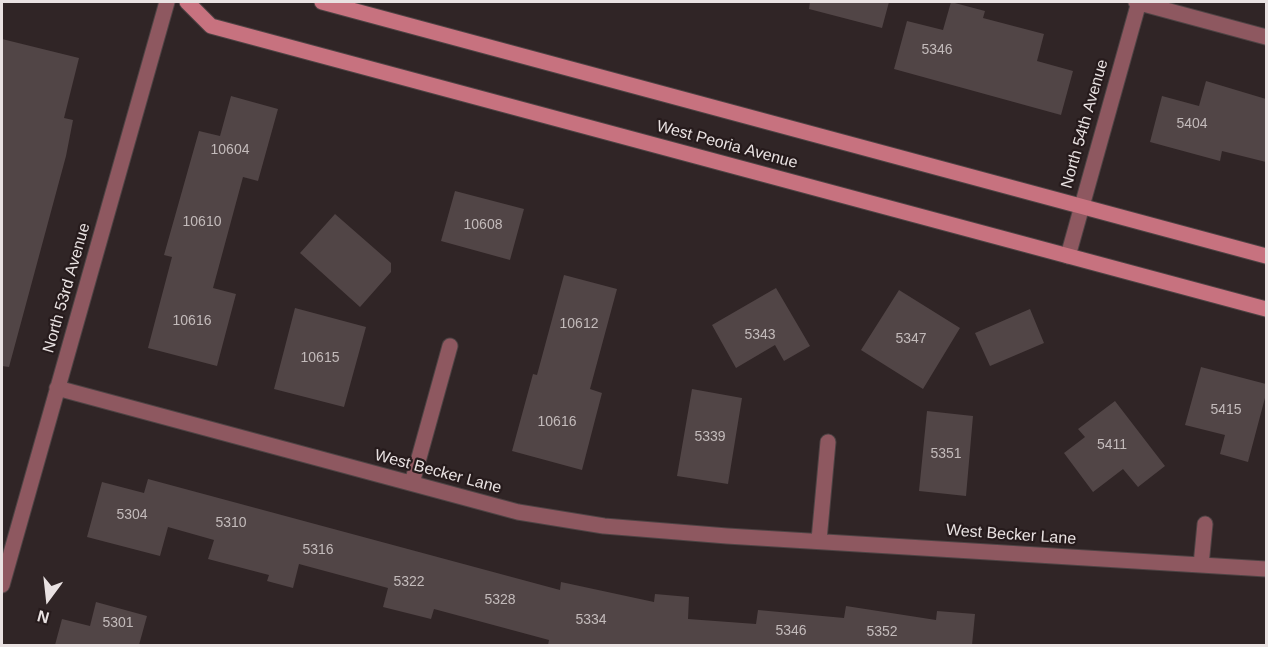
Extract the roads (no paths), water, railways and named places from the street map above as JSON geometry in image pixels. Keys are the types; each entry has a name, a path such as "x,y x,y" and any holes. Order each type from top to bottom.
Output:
{"main road":[{"name":"West Peoria Avenue","path":"187,2 211,26 1266,309"},
{"name":"West Peoria Avenue","path":"322,2 1266,256"}],"street":[{"name":"North 53rd Avenue","path":"2,585 167,2"},
{"name":"North 54th Avenue","path":"1068,256 1137,2"},
{"path":"1137,2 1266,37"},
{"path":"412,483 450,346"},
{"name":"West Becker Lane","path":"57,388 518,512 604,526 1266,569"},
{"path":"819,540 828,442"},
{"path":"1201,565 1205,524"}]}
